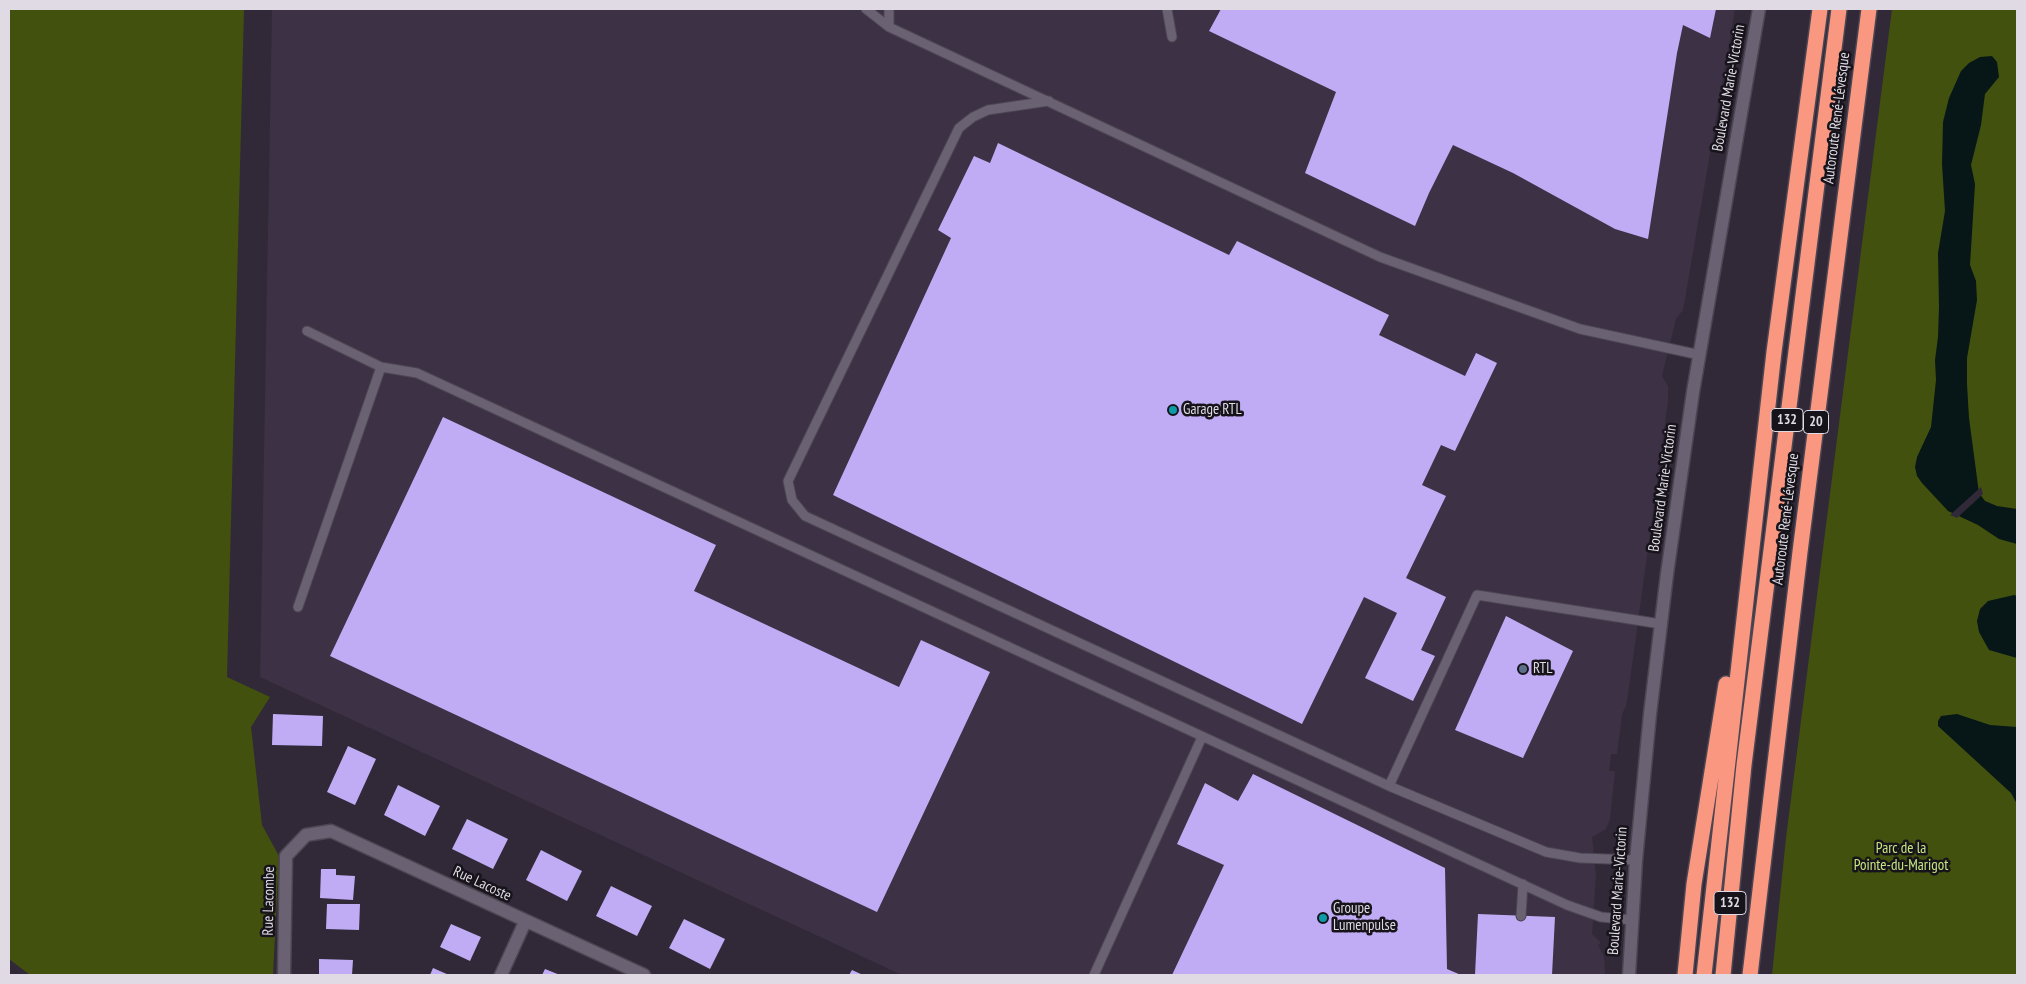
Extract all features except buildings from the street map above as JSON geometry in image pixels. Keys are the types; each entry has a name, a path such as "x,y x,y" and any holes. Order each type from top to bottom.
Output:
{"highway":[{"name":"Autoroute René-Lévesque","path":"1759,485 1774,352 1820,9"},
{"name":"Autoroute René-Lévesque","path":"1723,975 1744,765 1839,9"},
{"name":"Autoroute René-Lévesque","path":"1750,975 1793,610 1869,9"},
{"path":"1686,975 1694,884 1759,485"},
{"path":"1704,975 1759,485"}],"street":[{"name":"Boulevard Marie-Victorin","path":"1628,975 1636,860 1660,624 1700,354 1759,9"},
{"name":"Rue Lacoste","path":"306,834 331,831 525,922 644,975"},
{"name":"Rue Lacombe","path":"284,975 286,856 306,834"},
{"path":"501,975 525,922"}],"lane":[{"path":"866,9 890,27 1380,258 1580,329 1700,354"},
{"path":"889,9 890,27"},
{"path":"1167,9 1172,37"},
{"path":"1049,101 988,110 973,117 959,128 788,481 792,500 805,516 1390,786 1546,852 1580,858 1636,860"},
{"path":"307,332 381,368 417,373 1202,737 1585,912 1601,917 1632,920"},
{"path":"298,607 381,368"},
{"path":"1390,786 1477,595 1660,624"},
{"path":"1094,975 1202,737"},
{"path":"1522,916 1523,884"}],"shaded area":[{"path":"272,9 1735,9 1683,310 1676,319 1662,376 1668,386 1668,401 1628,695 1622,714 1617,754 1611,754 1609,771 1615,771 1610,819 1606,829 1592,837 1596,875 1592,934 1601,943 1598,945 1604,956 1605,975 902,975 260,677"},
{"path":"1992,56 1997,62 1999,77 1985,94 1981,125 1971,165 1975,184 1970,265 1976,281 1977,300 1967,358 1967,384 1969,418 1979,493 1985,501 1997,506 2017,509 2017,544 1999,539 1978,525 1948,511 1922,483 1917,476 1915,467 1917,457 1931,427 1936,380 1935,360 1939,307 1938,253 1945,211 1942,164 1943,122 1949,98 1961,71 1969,63 1980,57"},
{"path":"2017,596 2017,658 1989,650 1979,632 1977,621 1980,609 1988,601"},
{"path":"1957,714 1990,725 2017,727 2017,804 2011,793 1938,726 1941,716"}],"green space":[{"path":"9,9 244,9 227,677 270,697 251,727 262,825 279,856 273,975 30,975 9,959"},
{"name":"Parc de la Pointe-du-Marigot","path":"1892,9 2017,9 2017,975 1772,975 1786,838"}],"pier":[{"path":"1981,487 1983,494 1957,518 1950,515"}],"place":[{"name":"Garage RTL","path":"1173,410"},
{"name":"RTL","path":"1523,669"},
{"name":"Groupe Lumenpulse","path":"1323,918"}]}
